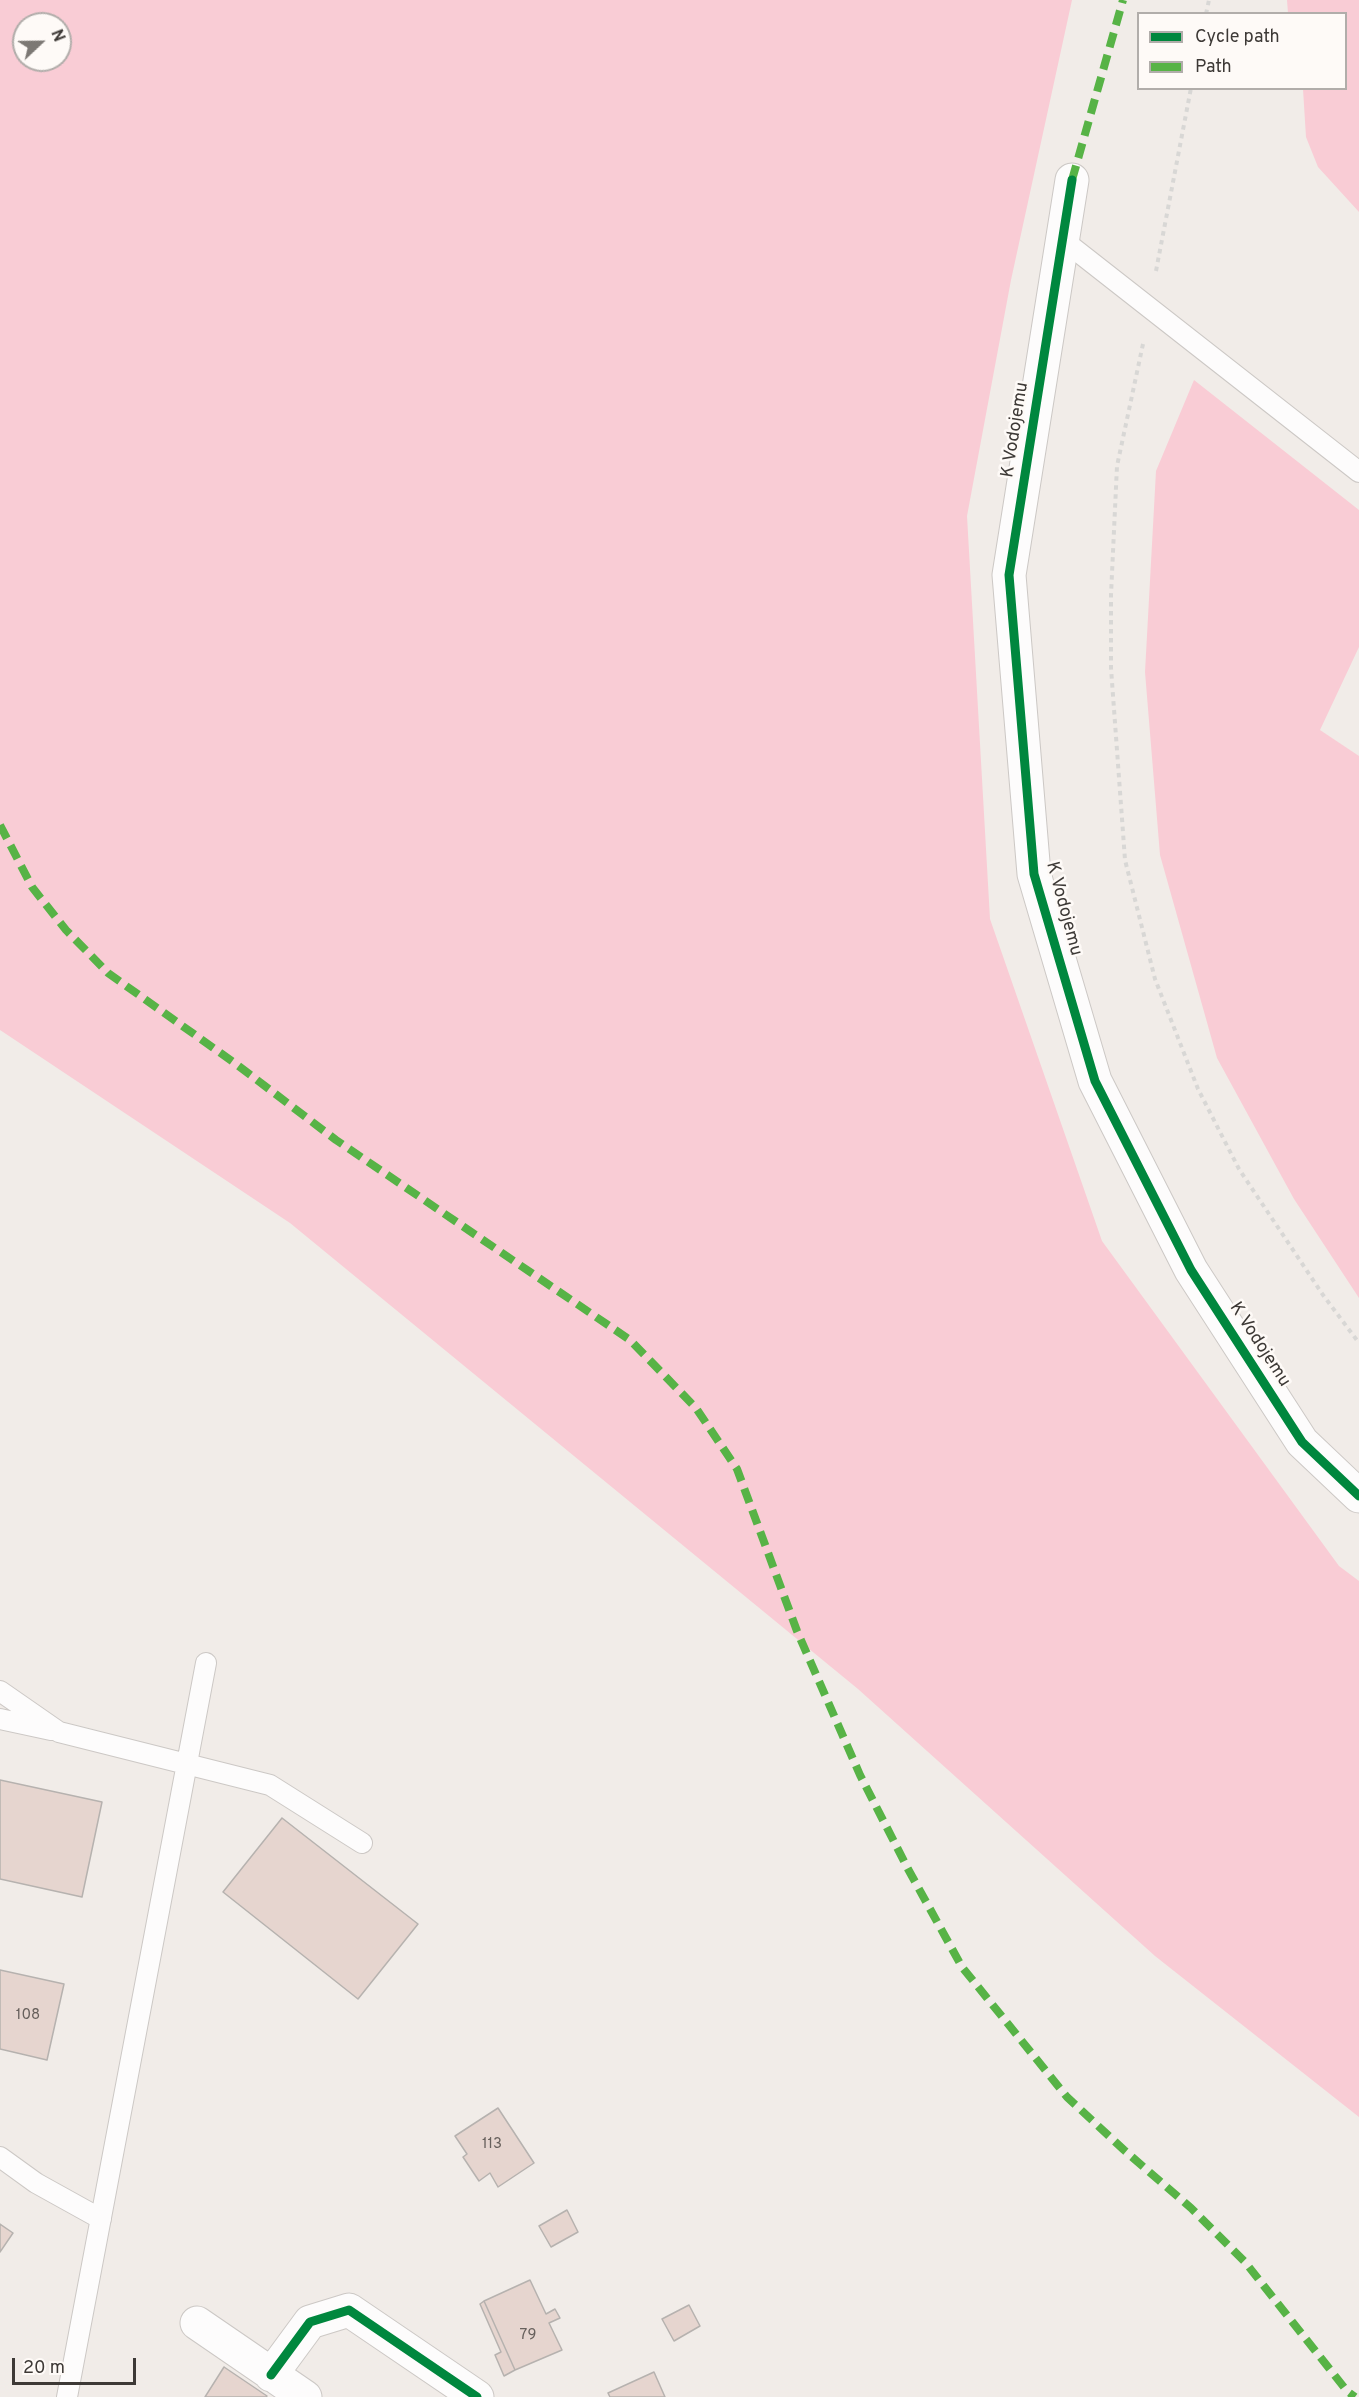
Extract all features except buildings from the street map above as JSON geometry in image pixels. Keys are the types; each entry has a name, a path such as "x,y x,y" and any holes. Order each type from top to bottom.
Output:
{"street":[{"name":"K Vodojemu","path":"1072,180 1009,575 1034,874 1095,1081 1191,1270 1302,1442 1359,1496"},
{"path":"272,2375 310,2322 349,2310 477,2397"},
{"path":"197,2323 305,2397"}],"lane":[{"path":"1063,240 1359,472"},
{"path":"67,2397 206,1663"},
{"path":"0,1691 60,1732"},
{"path":"0,1719 270,1785 362,1843"},
{"path":"0,2157 36,2183 101,2219"}],"path":[{"path":"1191,90 1118,466 1111,595 1112,668 1125,860 1155,979 1198,1089 1239,1168 1323,1295 1359,1343"}],"shaded area":[{"path":"0,0 1072,0 1011,280 967,516 990,919 1102,1241 1339,1566 1359,1581 1359,2117 1155,1956 858,1689 290,1223 0,1030"},
{"path":"1287,0 1359,0 1359,212 1318,167 1306,137 1303,90 1347,90 1347,12 1288,12"},
{"path":"1194,380 1359,510 1359,647 1320,730 1359,756 1359,1298 1294,1199 1217,1058 1160,855 1145,672 1156,471"}],"marked path":[{"path":"1072,180 1123,0"},
{"path":"0,825 32,887 66,930 108,973 236,1064 336,1140 630,1340 696,1408 737,1469 797,1631 860,1775 962,1967 1067,2097 1191,2208 1245,2262 1347,2391 1355,2397"}],"cycle path":[{"path":"1072,180 1009,575 1034,874 1095,1081 1191,1270 1302,1442 1359,1496"},
{"path":"271,2375 310,2322 349,2310 477,2397"}]}
